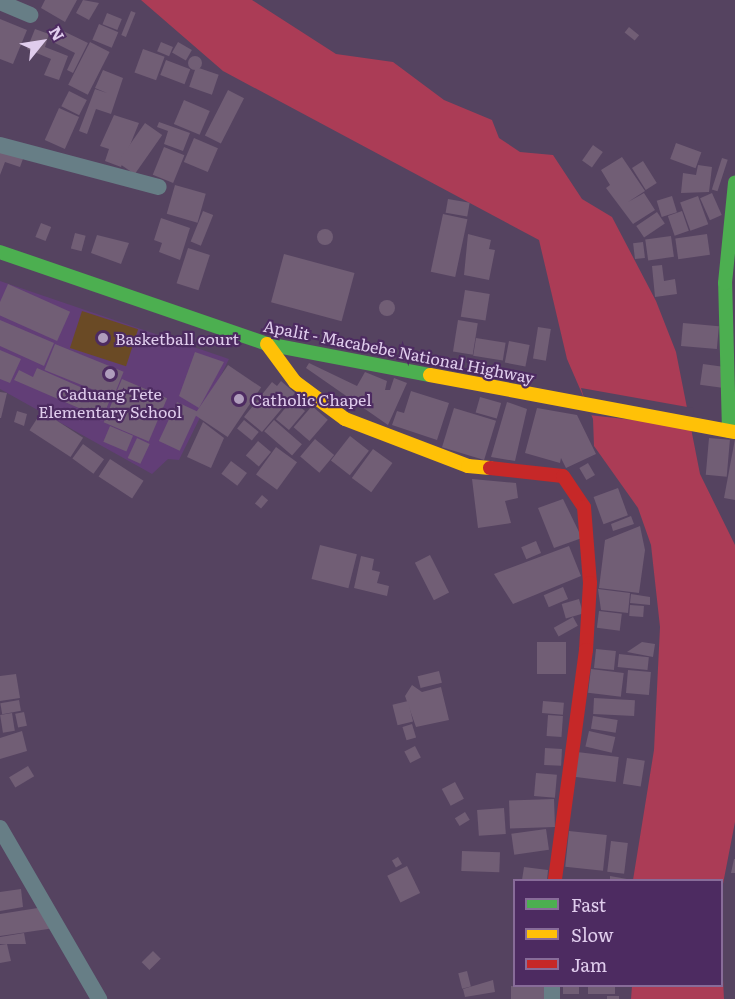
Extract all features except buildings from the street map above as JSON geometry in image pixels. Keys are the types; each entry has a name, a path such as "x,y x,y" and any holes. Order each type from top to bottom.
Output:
{"street":[{"path":"0,2 30,15"},
{"path":"0,145 159,188"},
{"path":"732,431 725,284 735,182"},
{"name":"Apalit - Macabebe National Highway","path":"0,252 267,344 424,371 732,431"},
{"path":"267,344 295,382 345,419 468,466 563,476 584,507 590,583 586,650 555,879"},
{"path":"0,828 99,999"}],"shaded area":[{"path":"141,0 252,0 336,54 393,62 444,100 492,120 499,138 520,152 553,155 582,199 612,217 656,301 676,352 700,474 735,545 735,822 723,884 723,879 633,879 654,750 660,627 651,545 638,508 594,446 593,419 567,359 539,240 223,71"},
{"name":"Caduang Tete Elementary School","path":"0,281 229,359 179,460 168,459 152,474 0,389"},
{"name":"Basketball court","path":"82,311 138,329 126,366 70,348"},
{"path":"723,980 724,999 631,999 632,987 723,987"}],"pier":[{"path":"581,388 693,408 696,427 589,415"}],"traffic: fast":[{"path":"729,431 725,283 735,182"},
{"path":"0,252 267,344 430,375"}],"traffic: slow":[{"path":"267,344 295,382 345,419 468,466 490,468"},
{"path":"430,375 735,432"}],"traffic: jam":[{"path":"490,468 563,476 584,507 590,583 586,650 555,879"}],"place":[{"name":"Basketball court","path":"103,338"},
{"name":"Caduang Tete Elementary School","path":"110,374"},
{"name":"Catholic Chapel","path":"239,399"}]}
